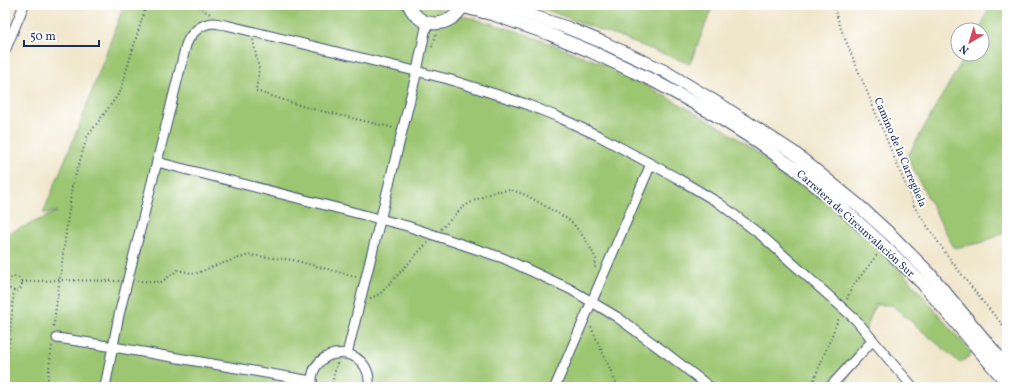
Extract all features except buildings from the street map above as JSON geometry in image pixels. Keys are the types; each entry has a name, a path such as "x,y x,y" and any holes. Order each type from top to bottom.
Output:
{"street":[{"path":"5,51 24,5"},
{"path":"409,5 418,18 436,24 454,18 460,11 460,6"},
{"name":"Carretera de Circunvalación Sur","path":"501,5 602,42 664,71 727,109 793,152 858,205 918,262 1007,367"},
{"name":"Carretera de Circunvalación Sur","path":"460,6 495,15 590,51 654,81 712,113 758,142 794,168 836,202 882,244 923,284 1007,383"},
{"path":"343,356 380,220 417,71 427,22"},
{"path":"105,387 121,308 186,45 193,33 201,27 213,23 454,81 526,104 599,136 719,203 762,236 856,320 913,387"},
{"path":"157,162 407,226 503,258 570,289 617,317 666,352 710,387"},
{"path":"554,387 651,164"},
{"path":"54,338 113,347 312,384 314,370 319,362 327,356 337,353 343,356 355,357 363,363 368,371 370,380 369,387"},
{"path":"830,387 873,340"}],"path":[{"path":"47,387 54,338 59,280 72,187 87,137 120,92 146,5"},
{"path":"195,5 215,17"},
{"name":"Camino de la Carregüela","path":"833,5 840,29 915,208 947,255 979,297 1007,330"},
{"path":"253,40 259,69 256,91 305,107 400,129"},
{"path":"438,231 463,207 475,200 497,191 512,190 526,195 571,221 585,239 596,259 595,271"},
{"path":"367,300 380,294 432,237"},
{"path":"130,281 161,282 178,270 195,274 249,255 293,260 361,278"},
{"path":"15,276 20,278 22,282 20,288 16,291 10,288 7,284 11,278 15,276"},
{"path":"22,282 59,280 122,281"},
{"path":"5,387 14,290"},
{"path":"590,323 618,387"},
{"path":"331,387 343,356"}],"green space":[{"path":"124,5 426,5 517,31 619,70 724,129 817,194 900,269 972,354 960,363 892,305 875,305 845,387 5,387 5,235 57,212 43,213 81,121"},
{"path":"534,5 713,5 690,64"},
{"path":"990,5 1007,5 1007,232 980,243 954,248 907,157 961,62 990,62 990,22 983,22"}]}
